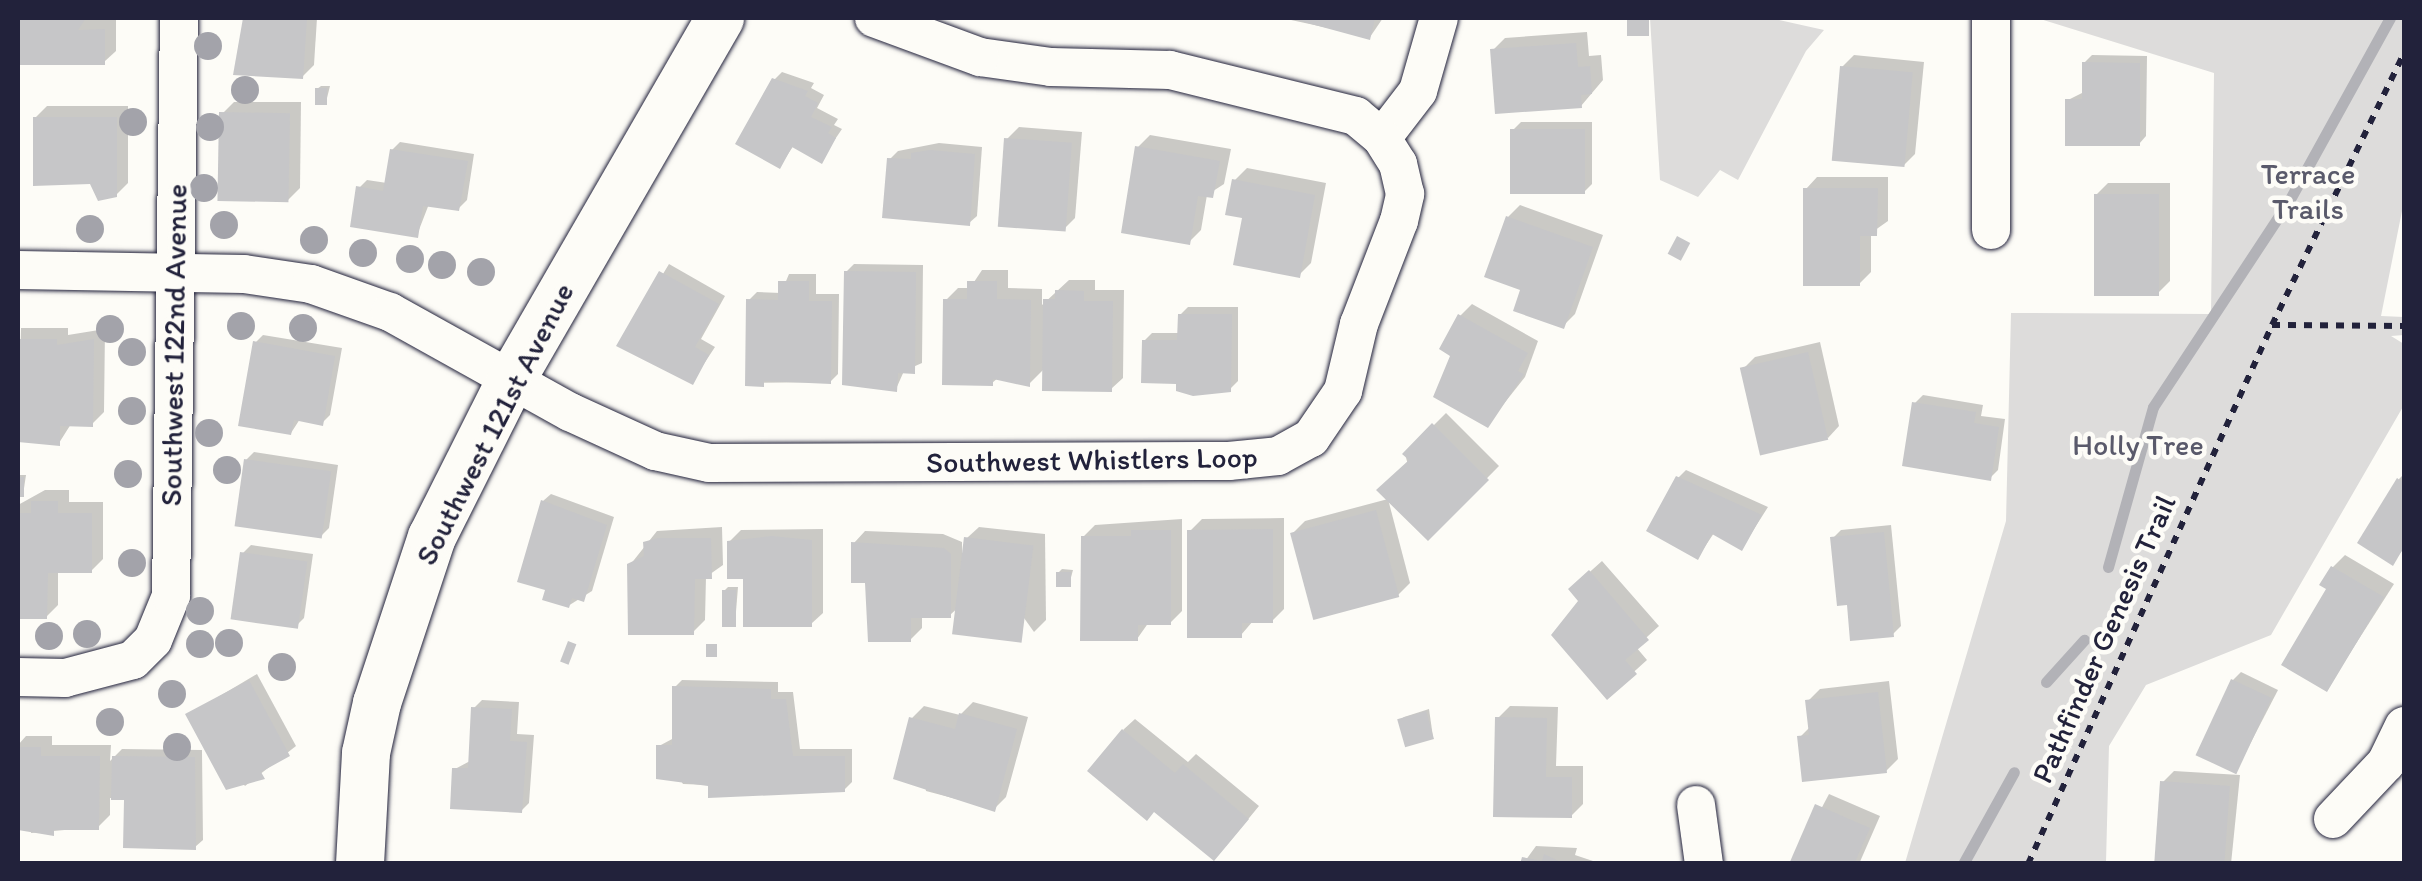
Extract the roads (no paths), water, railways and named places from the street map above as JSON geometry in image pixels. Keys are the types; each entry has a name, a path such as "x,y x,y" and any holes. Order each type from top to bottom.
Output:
{"main road":[{"name":"Southwest 121st Avenue","path":"360,864 366,753 392,643 432,537 509,384 720,18"}],"street":[{"name":"Southwest 122nd Avenue","path":"18,677 94,674 133,660 152,640 171,596 178,18"},
{"path":"874,18 980,56 1170,70 1356,116 1382,138 1418,92 1439,18"},
{"path":"1990,18 1991,230"},
{"name":"Southwest Whistlers Loop","path":"18,270 174,272 311,284 390,312 509,384 656,451 709,463 1278,456 1311,438 1343,391 1359,324 1399,221 1405,194 1382,138"},
{"path":"2334,819 2386,764 2404,726"},
{"path":"1696,805 1704,864"}],"waterway":[{"path":"2108,567 2153,407 2290,199 2390,18"},
{"path":"2046,682 2084,640"},
{"path":"1963,864 2014,772"}],"park label":[{"name":"Terrace Trails","path":"2308,191"},
{"name":"Holly Tree","path":"2138,445"}]}
